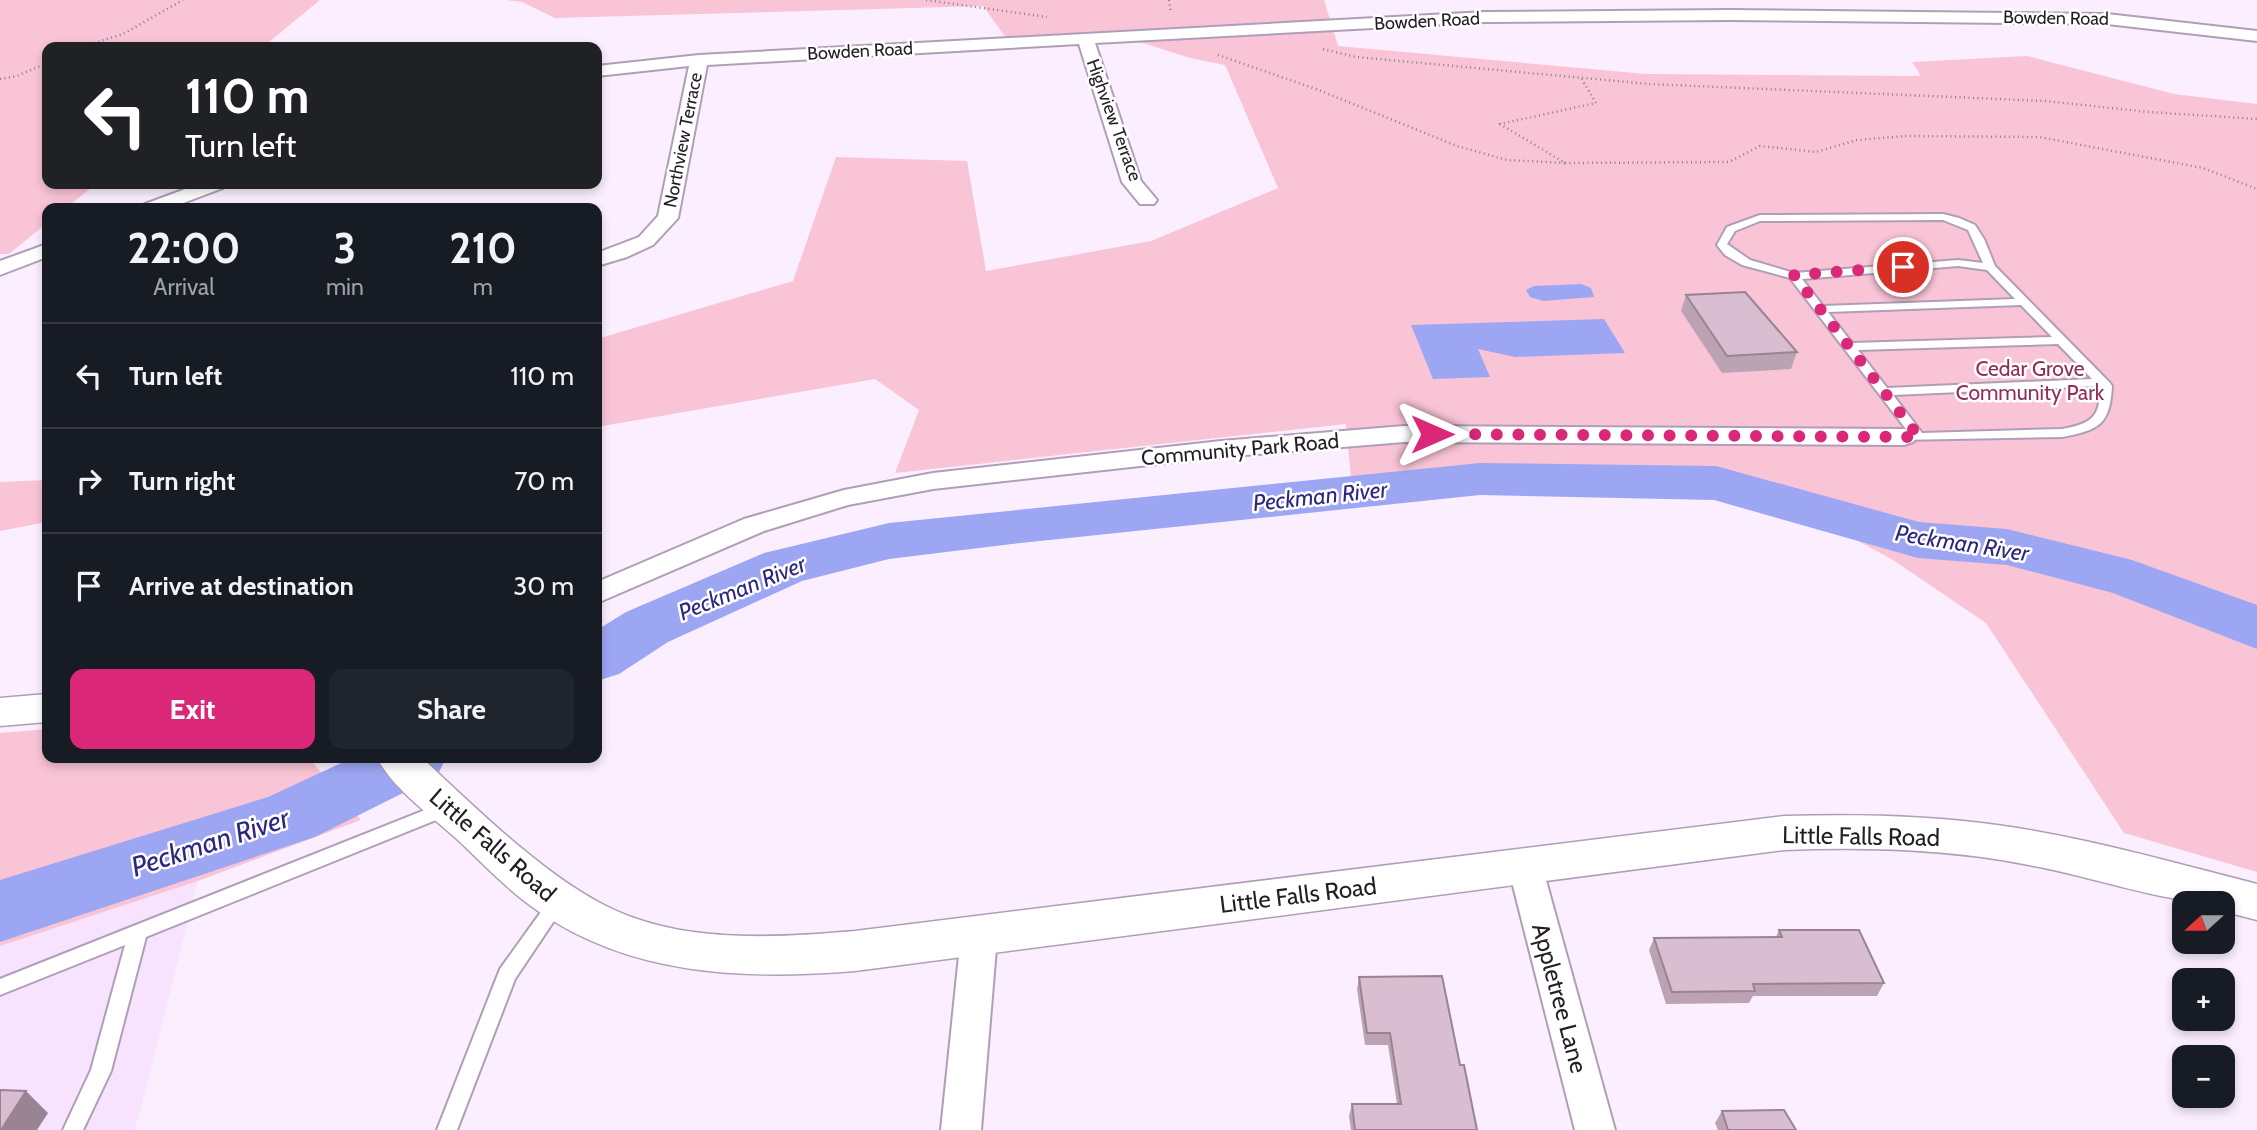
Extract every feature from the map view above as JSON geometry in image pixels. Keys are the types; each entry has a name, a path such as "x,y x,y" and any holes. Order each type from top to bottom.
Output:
{"street":[{"path":"1475,0 1485,17"},
{"path":"1716,0 1729,15"},
{"path":"1990,0 2010,17"},
{"name":"Bowden Road","path":"602,70 699,60 1485,17 1729,15 2107,19 2257,36"},
{"name":"Highview Terrace","path":"1085,39 1132,182 1147,200"},
{"name":"Northview Terrace","path":"602,259 620,254 646,241 668,218 699,60"},
{"path":"165,203 203,189"},
{"path":"0,269 42,252"},
{"name":"Community Park Road","path":"602,591 754,525 844,498 933,481 1221,449 1404,434 1912,437"},
{"path":"0,712 42,708"},
{"name":"Little Falls Road","path":"423,782 528,880 558,901 623,933 661,944 751,957 803,957 979,936 1784,832 1885,831 1997,842 2059,853 2257,902"},
{"name":"Appletree Lane","path":"1525,866 1595,1130"},
{"path":"961,1130 979,936"}],"lane":[{"path":"1794,275 1886,392 1912,437 2062,433 2097,423 2105,411 2106,386 1990,267 1975,229 1963,221 1942,217 1760,218 1736,225 1724,235 1722,245 1745,264 1794,275 1958,263 1990,267"},
{"path":"1821,309 2024,302"},
{"path":"1851,347 2061,341"},
{"path":"1886,392 2102,382"},
{"path":"0,987 138,931 423,782"},
{"path":"447,1130 507,975 558,901"},
{"path":"73,1130 101,1071 138,931"}],"path":[{"path":"97,42 123,34 183,0"},
{"path":"926,0 1052,18"},
{"path":"1176,34 1181,44 1249,64 1458,146 1507,160 1565,163 1729,162 1760,146 1816,152 1857,140 1906,136 2039,137 2203,168 2257,189"},
{"path":"1314,47 1356,57 1649,84 2045,101 2149,112 2257,119"},
{"path":"0,79 17,76 42,65"},
{"path":"1565,163 1500,124 1596,103 1580,76"}],"shaded area":[{"path":"198,881 135,1130 0,1130 0,946"}],"green space":[{"path":"0,0 320,0 269,42 42,42 42,189 90,189 72,203 42,203 42,227 9,254 0,254"},
{"name":"Cedar Grove Community Park","path":"507,0 1324,0 1338,46 1646,74 1921,76 1912,62 2027,56 2174,94 2257,104 2257,872 2124,833 1986,623 1893,560 1816,518 1708,495 1452,492 1353,499 1346,424 895,473 919,410 875,379 602,426 602,338 793,281 836,157 967,161 986,271 1151,241 1278,188 1225,65 1190,58 1109,32 1006,38 983,6 555,18 522,2"},
{"path":"42,480 42,523 0,531 0,482"},
{"path":"42,729 42,763 313,763 361,820 198,881 0,946 0,733"}],"water":[{"path":"1581,284 1591,288 1594,297 1543,301 1530,297 1526,290 1534,286"},
{"path":"1604,319 1625,353 1515,357 1478,349 1490,377 1433,379 1411,325"}],"building":[{"path":"1745,292 1797,352 1727,356 1686,295"},
{"path":"1779,930 1859,930 1884,983 1753,984 1755,991 1672,992 1654,938 1782,937"},
{"path":"1442,976 1460,1065 1464,1065 1477,1130 1355,1130 1352,1104 1401,1104 1390,1033 1367,1033 1359,977"},
{"path":"0,1090 26,1091 1,1130 0,1130"},
{"path":"1784,1110 1796,1130 1728,1130 1722,1111"}],"waterway":[{"name":"Peckman River","path":"602,656 647,627 784,566 889,541 1480,479 1716,483 1918,540 2007,547 2132,579 2257,628"},
{"name":"Peckman River","path":"0,911 290,818 403,763"}],"route":[{"path":"1432,434 1919,437 1794,275 1903,267"}]}
